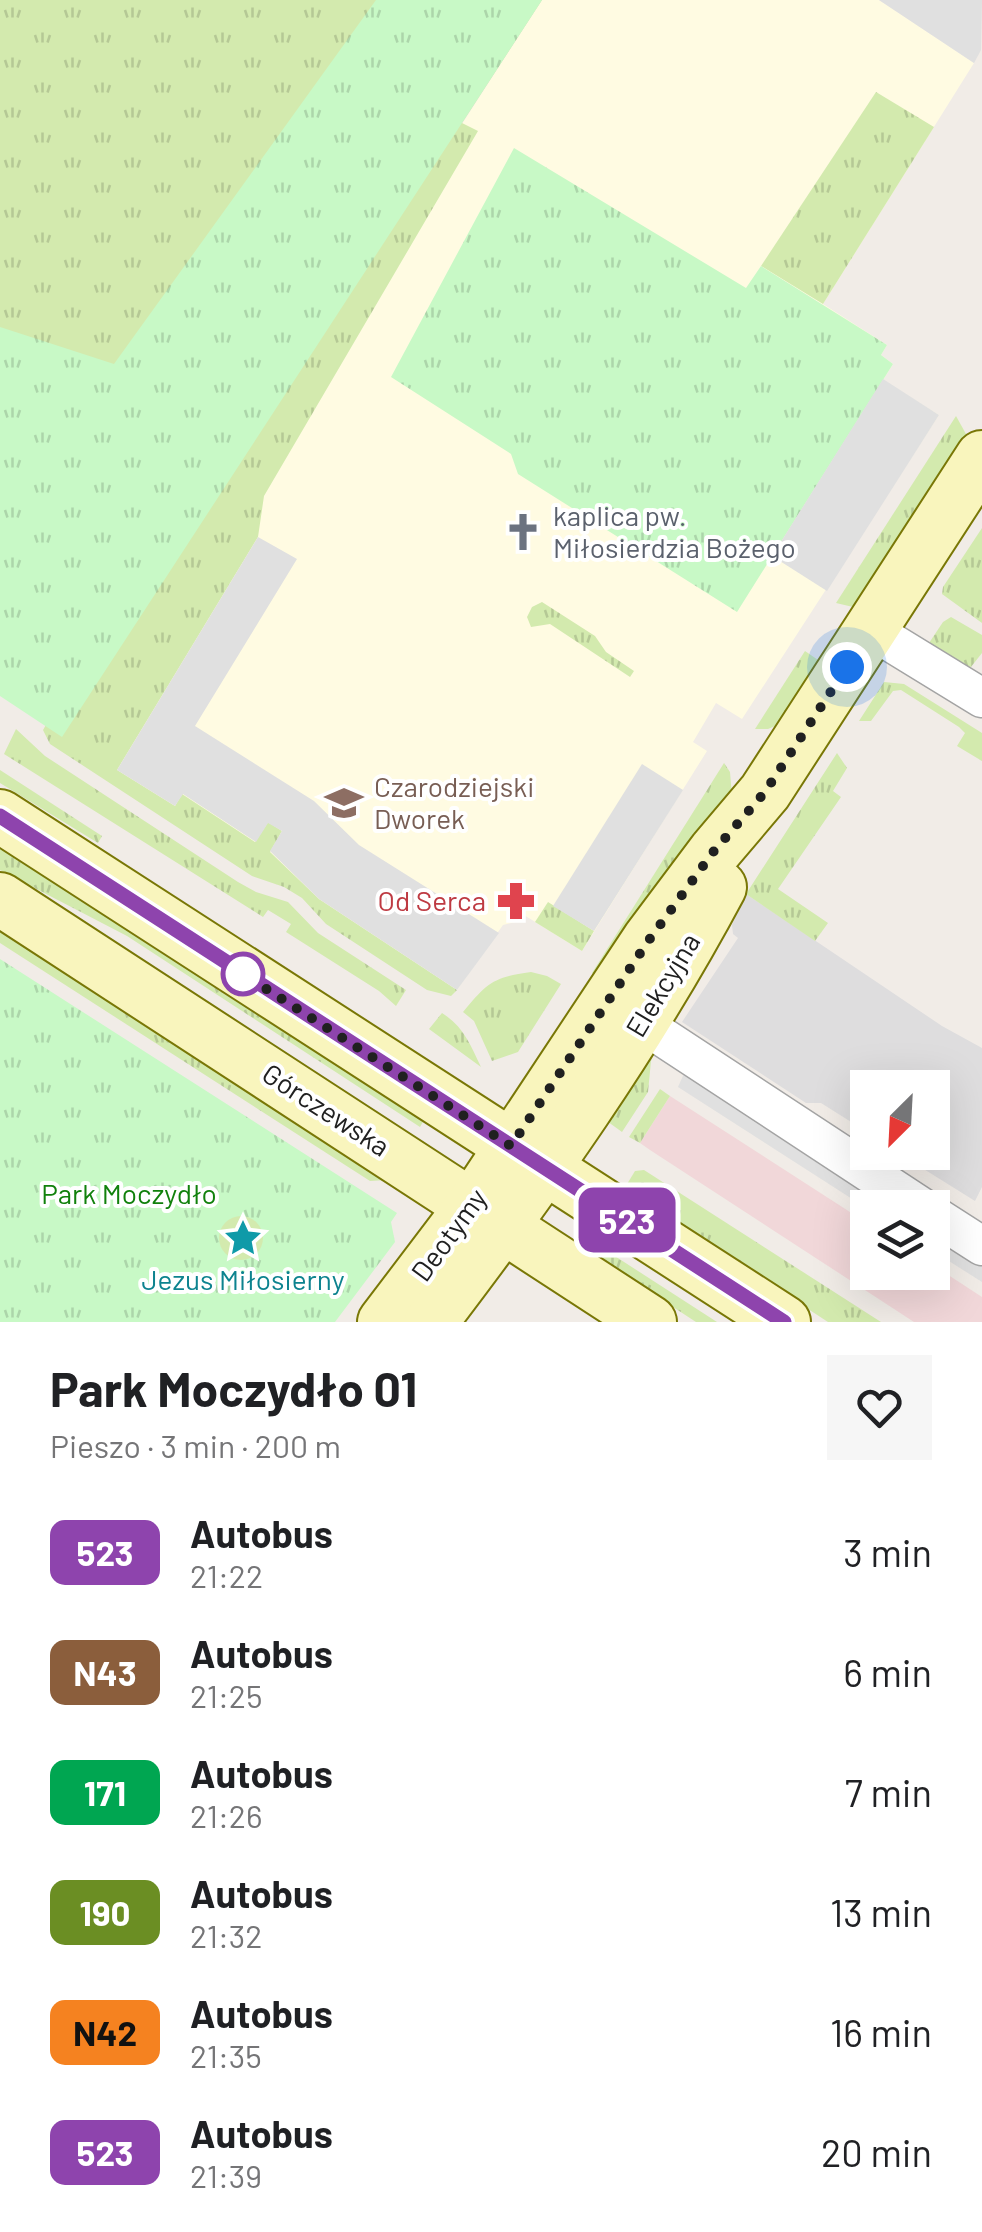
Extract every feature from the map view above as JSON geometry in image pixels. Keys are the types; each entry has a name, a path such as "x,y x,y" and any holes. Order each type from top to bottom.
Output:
{"main road":[{"name":"Elekcyjna","path":"528,1157 624,1012 714,851 765,792 982,457"},
{"path":"0,816 784,1322"},
{"name":"Górczewska","path":"0,899 650,1322"},
{"name":"Deotymy","path":"431,1322 488,1216 528,1157"},
{"name":"Deotymy","path":"384,1322 488,1216"}],"street":[{"path":"871,630 982,698"},
{"path":"624,1012 896,1190"},
{"path":"950,1226 982,1246"}],"shaded area":[{"path":"542,0 879,0 974,63 823,304 887,345 881,355 893,364 883,380 939,415 742,719 716,703 693,742 707,751 582,951 524,915 520,921 503,925 457,990 117,770 462,124"},
{"path":"879,0 982,0 981,50 974,63"},
{"path":"883,379 939,415 827,591 772,556"},
{"path":"258,537 297,559 195,726 314,801 359,845 499,933 457,990 319,899 270,851 282,831 268,823 256,842 183,794 175,806 117,770"},
{"path":"642,764 683,790 594,931 553,906"},
{"path":"746,894 942,1026 982,1048 982,1187 975,1201 925,1170 950,1170 950,1070 850,1070 850,1121 821,1103 806,1103 682,1022 738,938 732,925"},
{"path":"687,1067 870,1188 850,1190 850,1198 678,1087"},
{"path":"670,1096 850,1212 850,1280 640,1143"},
{"path":"950,1242 982,1260 982,1282 950,1262"},
{"path":"950,1276 982,1297 982,1322 914,1322 865,1290 950,1290"}],"green space":[{"path":"0,0 410,0 0,696"},
{"path":"376,0 542,0 62,737 0,696 0,327 114,364"},
{"path":"462,0 542,0 462,123 478,131 264,496 258,537 117,770 175,806 182,794 255,842 268,822 282,831 270,852 319,899 457,990 451,996 427,990 326,924 302,898 252,876 50,744 43,730"},
{"path":"876,92 934,127 823,304 761,266"},
{"path":"514,148 746,288 761,266 887,345 881,355 893,364 737,612 518,474 511,454 391,377"},
{"path":"956,416 966,434 960,448 859,602 853,607 836,603"},
{"path":"982,528 982,623 942,594"},
{"path":"542,602 595,636 606,652 634,671 630,677 550,624 531,627 527,617 532,607"},
{"path":"951,617 982,635 982,653 967,672 927,646"},
{"path":"805,651 821,662 780,724 755,729"},
{"path":"884,682 904,684 982,733 982,761 957,746 965,733 959,727 901,690 893,691 871,721 859,721"},
{"path":"16,729 45,756 238,882 288,902 318,933 406,990 396,1006 286,932 291,924 268,910 263,917 4,754"},
{"path":"837,753 847,768 833,791 841,797 778,889 828,923 815,941 746,894"},
{"path":"724,763 730,772 732,796 597,975 592,973"},
{"path":"0,770 102,836 98,843 0,783"},
{"path":"0,848 424,1120 420,1127 127,936 0,870"},
{"path":"548,902 594,931 582,951 535,922"},
{"path":"0,928 387,1180 370,1181 0,943"},
{"name":"Park Moczydło","path":"0,959 397,1213 391,1222 395,1242 335,1322 0,1322"},
{"path":"531,972 561,984 518,1052 492,1061 474,1021 463,1012 492,983"},
{"path":"442,1013 461,1030 481,1067 429,1029"},
{"path":"654,1054 648,1092 622,1132 604,1119 646,1055"},
{"path":"660,1089 670,1096 640,1143 629,1137"},
{"path":"644,1170 881,1322 828,1322 624,1189 635,1171"},
{"path":"241,1216 256,1223 263,1238 256,1253 241,1260 226,1253 219,1238 226,1223"},
{"path":"590,1240 717,1322 696,1322 584,1249"}],"bus line":[{"name":"523","path":"0,816 784,1322"}],"place":[{"name":"kaplica pw. Miłosierdzia Bożego","path":"523,532"},
{"name":"Czarodziejski Dworek","path":"344,803"},
{"name":"Od Serca","path":"516,901"},
{"name":"Jezus Miłosierny","path":"243,1238"}],"route":[{"path":"243,974 232,967 511,1146 649,940 714,851 765,792 847,667"}]}
